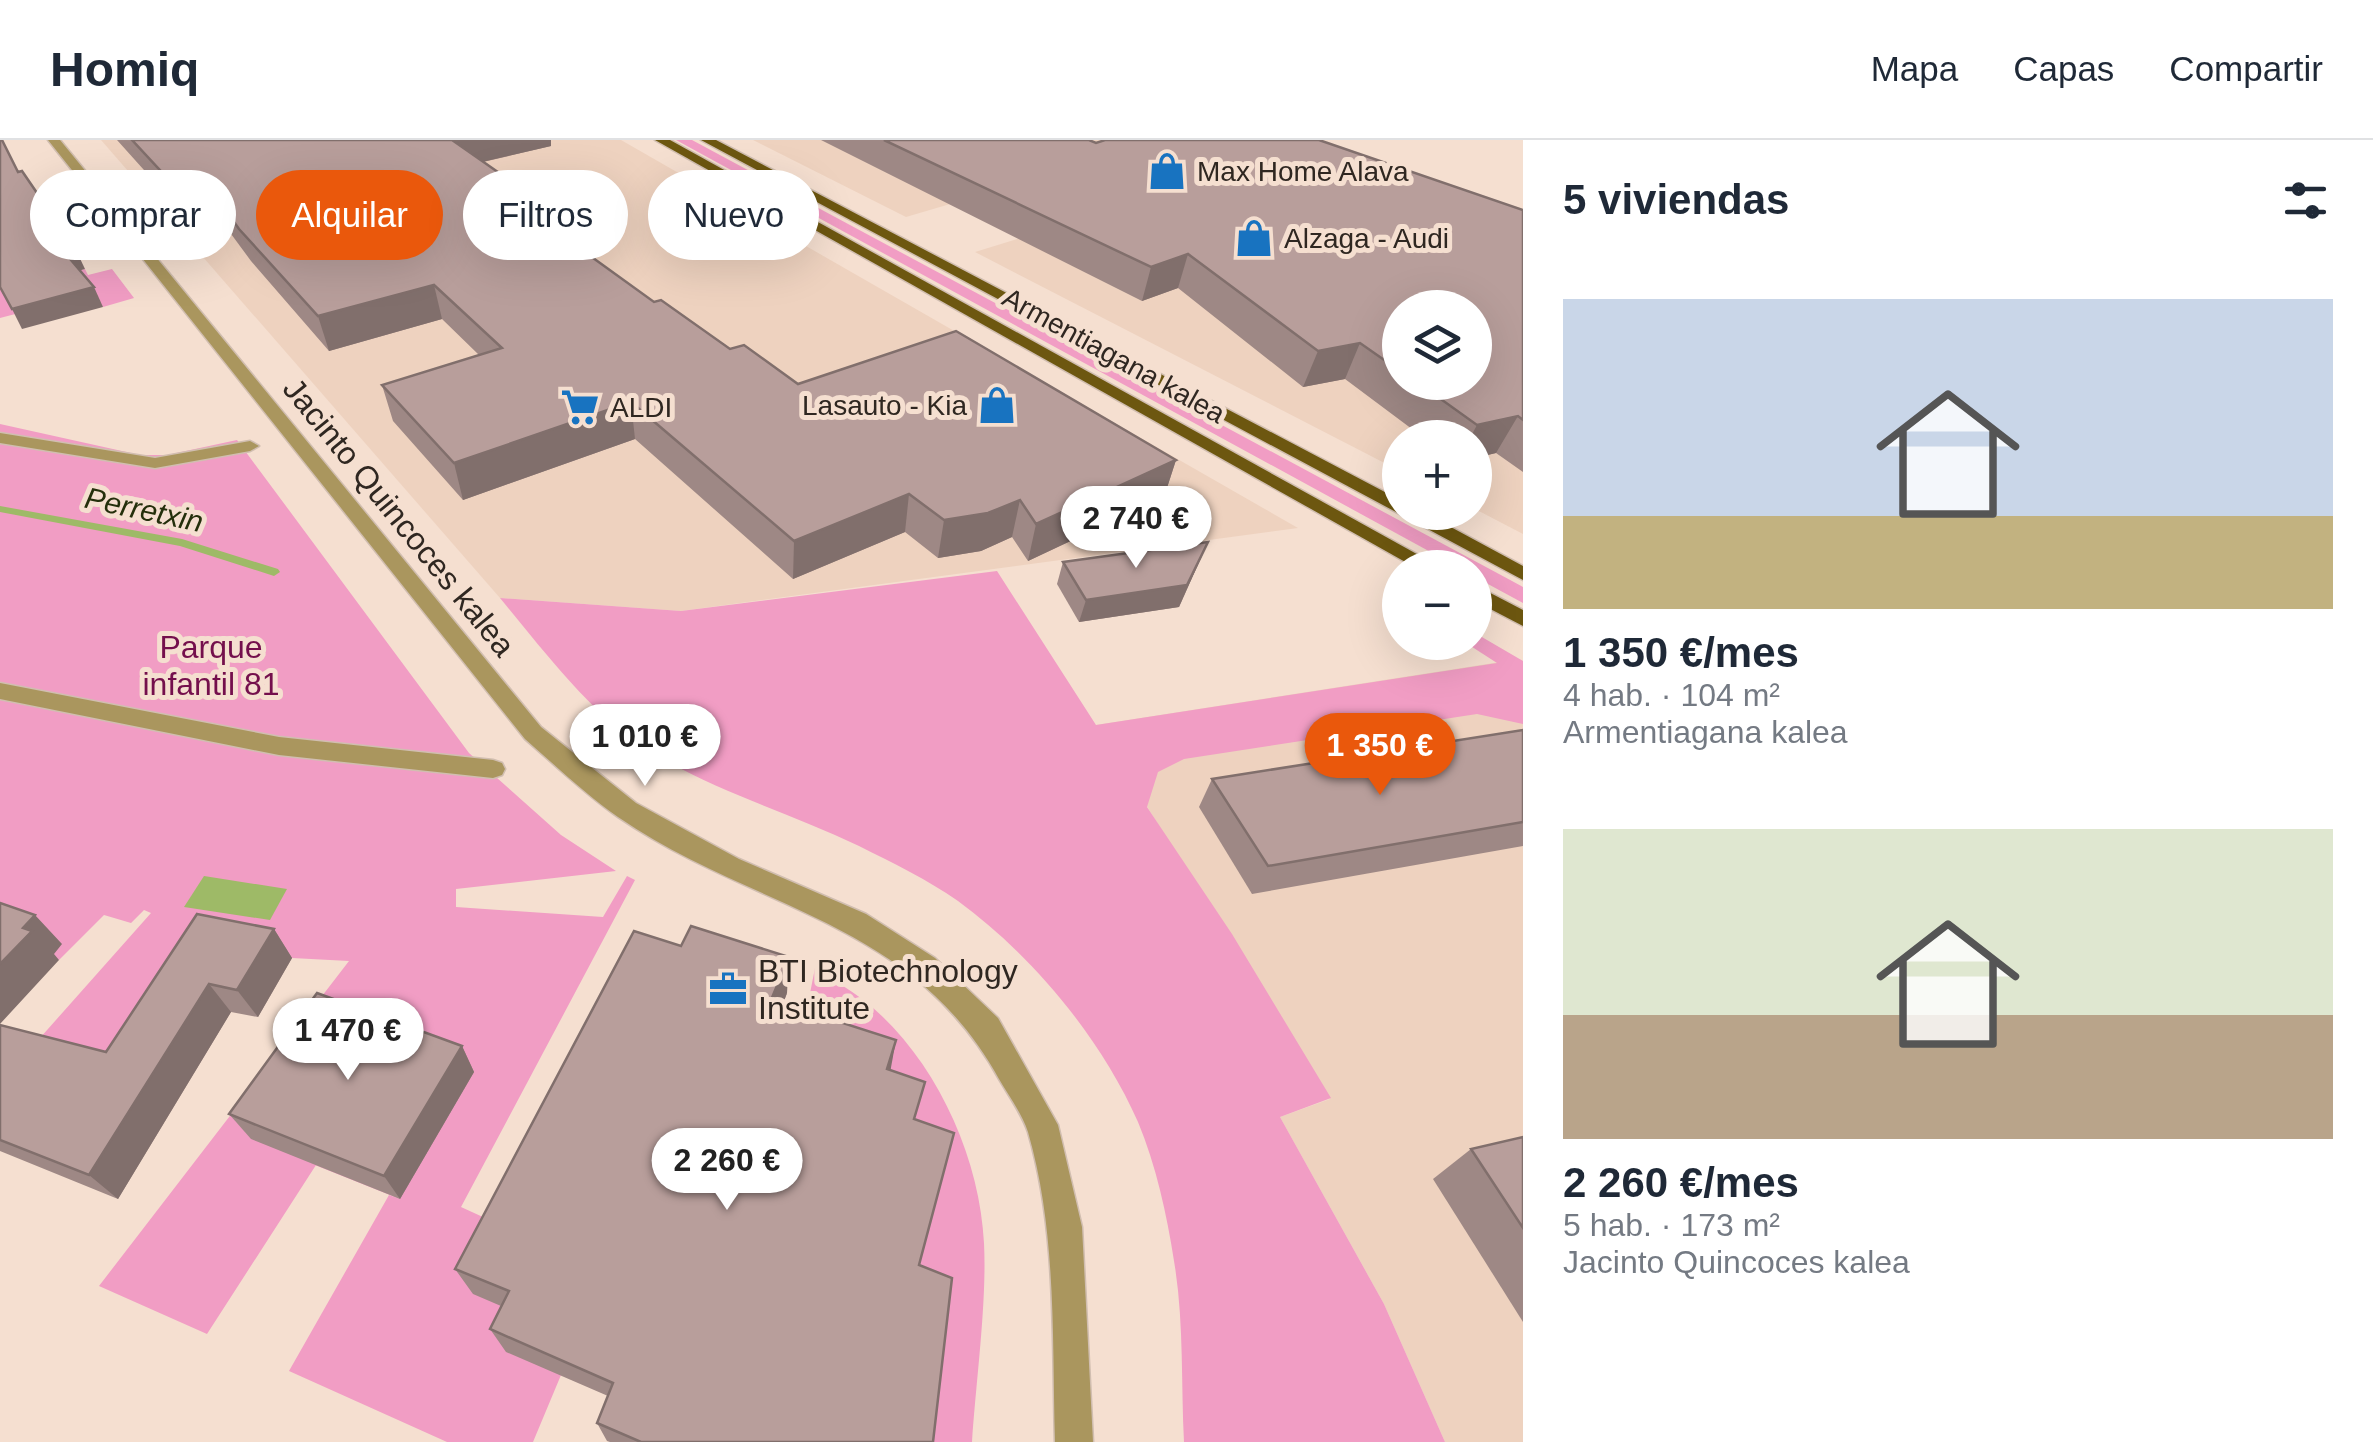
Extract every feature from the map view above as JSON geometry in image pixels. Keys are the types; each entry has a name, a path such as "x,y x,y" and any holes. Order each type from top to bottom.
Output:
{"main road":[{"name":"Armentiagana kalea","path":"661,140 1400,550"},
{"name":"Armentiagana kalea","path":"707,140 1382,498"},
{"path":"1441,530 1523,574"},
{"path":"1492,602 1523,619"}],"street":[{"name":"Jacinto Quincoces kalea","path":"54,140 533,733 627,810 730,867 856,922 912,958 987,1028 1042,1125 1065,1227 1074,1442"},
{"path":"0,438 155,463 250,446"},
{"path":"0,691 280,746 493,769"}],"shaded area":[{"path":"101,140 621,140 673,170 648,170 648,260 819,260 819,253 1298,528 681,611 500,598 206,260 236,260 236,170 127,170"},
{"path":"753,140 1249,140 1523,238 1523,534 1492,518 1492,420 1382,420 1382,462 975,252 1043,231 974,197 906,217"},
{"path":"1523,661 1523,1442 1445,1442 1384,1304 1280,1117 1330,1099 1096,725"},
{"path":"204,876 287,889 270,920 184,907"}],"green space":[{"path":"676,140 692,140 748,170 731,170"},
{"path":"819,208 1382,511 1382,526 819,218"},
{"path":"85,269 88,275 112,269 134,298 103,307 92,294 0,318 0,288"},
{"name":"Parque infantil 81","path":"0,424 140,455 167,455 237,440 469,753 561,835 616,871 456,889 456,907 603,917 627,876 635,880 461,1207 507,1228 523,1315 561,1375 533,1442 447,1442 289,1371 389,1195 400,1199 316,1165 207,1334 99,1286 349,961 292,958 133,1079 0,1083 151,913 144,910 131,923 104,915 59,960 0,947"},
{"path":"1390,530 1417,530 1454,550 1427,550"},
{"path":"1492,570 1523,587 1523,603 1492,586"},
{"path":"997,571 1096,725 1497,663 1492,660 1492,643 1523,661 1523,724 1477,714 1184,759 1158,772 1147,807 1232,934 1331,1098 1280,1117 1384,1304 1445,1442 1184,1442 1177,1283 1155,1173 1123,1091 1062,1000 1012,946 935,886 831,833 720,788 640,745 584,696 500,598 681,611"},
{"path":"815,968 865,1002 895,1030 935,1084 964,1146 981,1211 985,1266 972,1442 924,1442 910,1291 800,1044"}],"building":[{"path":"2,140 18,172 22,171 30,183 30,260 71,260 94,287 12,309 0,287"},
{"path":"132,140 452,140 495,170 463,170 463,260 596,260 730,349 744,345 798,384 956,331 1176,460 1036,524 1020,500 988,513 944,520 909,494 794,541 631,402 454,463 382,385 502,348 434,285 318,316 267,260 443,260 443,170 256,170 256,248 236,225 236,170 160,170"},
{"path":"884,140 1319,140 1523,210 1523,420 1518,416 1492,422 1470,420 1442,400 1492,400 1492,290 1382,290 1382,358 1360,343 1318,351 1188,254 1151,267"},
{"path":"1208,542 1187,585 1086,600 1063,562"},
{"path":"1523,730 1523,822 1268,866 1212,779"},
{"path":"0,903 35,915 23,928 32,931 0,964"},
{"path":"197,914 274,929 237,990 209,984 89,1175 0,1140 0,1025 106,1052"},
{"path":"691,926 789,957 771,1000 896,1040 887,1069 925,1082 914,1119 954,1133 919,1265 952,1278 933,1442 641,1442 597,1423 613,1383 490,1329 509,1291 455,1269 634,931 681,946"},
{"path":"317,993 462,1046 384,1176 229,1114"},
{"path":"1523,1137 1523,1228 1471,1149"}],"waterway":[{"name":"Perretxin","path":"0,509 182,543 274,572"}],"place":[{"name":"Max Home Alava","path":"1167,171"},
{"name":"Alzaga - Audi","path":"1254,238"},
{"name":"Lasauto - Kia","path":"997,405"},
{"name":"ALDI","path":"580,407"},
{"name":"BTI Biotechnology Institute","path":"728,989"}]}
